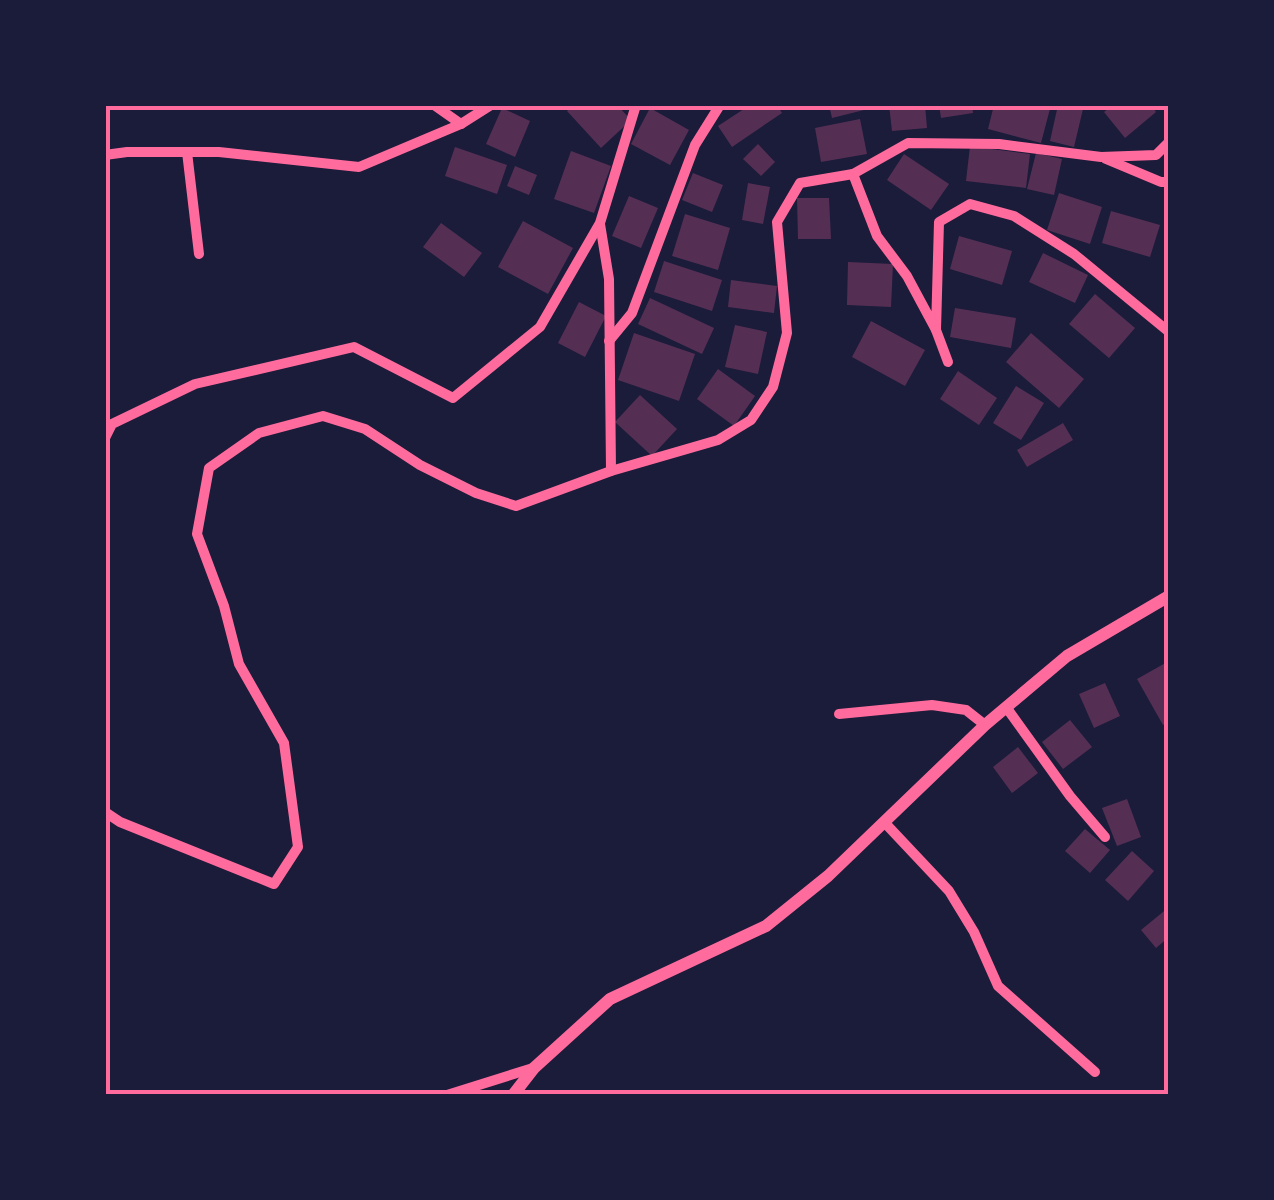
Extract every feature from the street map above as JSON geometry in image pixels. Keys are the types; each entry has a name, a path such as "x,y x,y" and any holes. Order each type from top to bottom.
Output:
{"street":[{"path":"434,105 461,124"},
{"path":"105,155 219,152 360,167 461,124 491,105"},
{"path":"105,438 112,424 195,384 354,346 453,398 540,327 600,223 636,105"},
{"path":"609,340 632,313 695,145 720,105"},
{"path":"105,812 120,822 274,884 298,848 284,743 238,664 224,606 197,534 209,468 259,433 322,416 365,428 420,465 476,494 516,506 612,471 718,440 750,420 773,387 787,334 777,222 800,182 853,174 908,143 999,144 1101,157 1156,155 1169,142"},
{"path":"188,152 199,254"},
{"path":"1101,157 1169,182"},
{"path":"853,174 876,236 907,276 948,362"},
{"path":"936,330 939,222 970,204 1014,216 1074,254 1169,332"},
{"path":"600,223 609,280 612,471"},
{"path":"513,1095 534,1068 610,999 766,926 828,876 985,725 1067,656 1169,596"},
{"path":"838,714 932,704 966,710 985,725"},
{"path":"1006,707 1104,837"},
{"path":"885,824 949,891 974,932 998,986 1096,1072"},
{"path":"447,1095 534,1068"}],"building":[{"path":"574,105 617,105 631,120 601,148 567,111"},
{"path":"750,105 777,105 782,113 732,147 718,126"},
{"path":"829,105 880,105 880,106 832,118"},
{"path":"889,105 925,105 927,128 892,131"},
{"path":"939,105 972,105 973,113 941,118"},
{"path":"994,105 1051,105 1041,143 988,129"},
{"path":"1058,105 1083,109 1074,147 1050,141"},
{"path":"1113,105 1151,105 1156,112 1125,138 1104,112"},
{"path":"502,108 530,121 515,157 486,144"},
{"path":"650,108 689,130 670,165 631,144"},
{"path":"860,119 867,154 821,162 815,128"},
{"path":"758,144 775,162 761,176 743,159"},
{"path":"970,146 1030,154 1026,188 966,181"},
{"path":"455,147 507,165 497,194 445,176"},
{"path":"571,151 611,166 594,213 554,199"},
{"path":"1036,153 1062,159 1054,195 1027,189"},
{"path":"904,154 949,184 931,210 887,180"},
{"path":"515,166 537,175 529,195 507,186"},
{"path":"693,173 723,185 712,212 682,200"},
{"path":"748,183 770,187 763,224 742,220"},
{"path":"1059,193 1102,207 1090,244 1047,230"},
{"path":"629,196 658,208 641,248 612,236"},
{"path":"797,198 829,198 831,239 798,239"},
{"path":"1111,211 1160,225 1150,257 1102,243"},
{"path":"685,214 730,228 718,270 672,256"},
{"path":"523,221 573,248 548,294 498,267"},
{"path":"441,223 482,253 464,277 423,247"},
{"path":"959,236 1012,251 1002,285 950,269"},
{"path":"1043,253 1088,275 1075,303 1029,282"},
{"path":"664,261 722,280 712,311 654,292"},
{"path":"848,262 893,264 891,307 847,305"},
{"path":"731,280 777,286 774,313 728,307"},
{"path":"1095,294 1135,328 1109,358 1069,324"},
{"path":"650,298 714,328 702,354 638,324"},
{"path":"579,302 606,316 585,357 558,343"},
{"path":"955,308 1016,318 1011,348 950,337"},
{"path":"871,321 925,350 905,386 852,357"},
{"path":"735,325 767,332 758,374 725,367"},
{"path":"634,333 695,354 679,401 618,380"},
{"path":"1031,333 1084,379 1059,408 1006,362"},
{"path":"718,369 755,396 734,426 697,399"},
{"path":"958,371 997,398 979,425 940,399"},
{"path":"1016,386 1044,403 1021,440 993,423"},
{"path":"640,395 677,429 652,456 615,422"},
{"path":"1063,423 1073,440 1027,467 1017,450"},
{"path":"1169,661 1169,721 1163,725 1137,679"},
{"path":"1105,683 1120,716 1094,728 1079,694"},
{"path":"1070,720 1092,747 1063,769 1042,742"},
{"path":"1018,747 1038,773 1012,793 993,767"},
{"path":"1127,799 1141,837 1117,846 1102,808"},
{"path":"1085,829 1110,850 1090,873 1065,851"},
{"path":"1132,851 1154,871 1128,901 1105,880"},
{"path":"1169,907 1169,937 1156,948 1141,930"}]}
